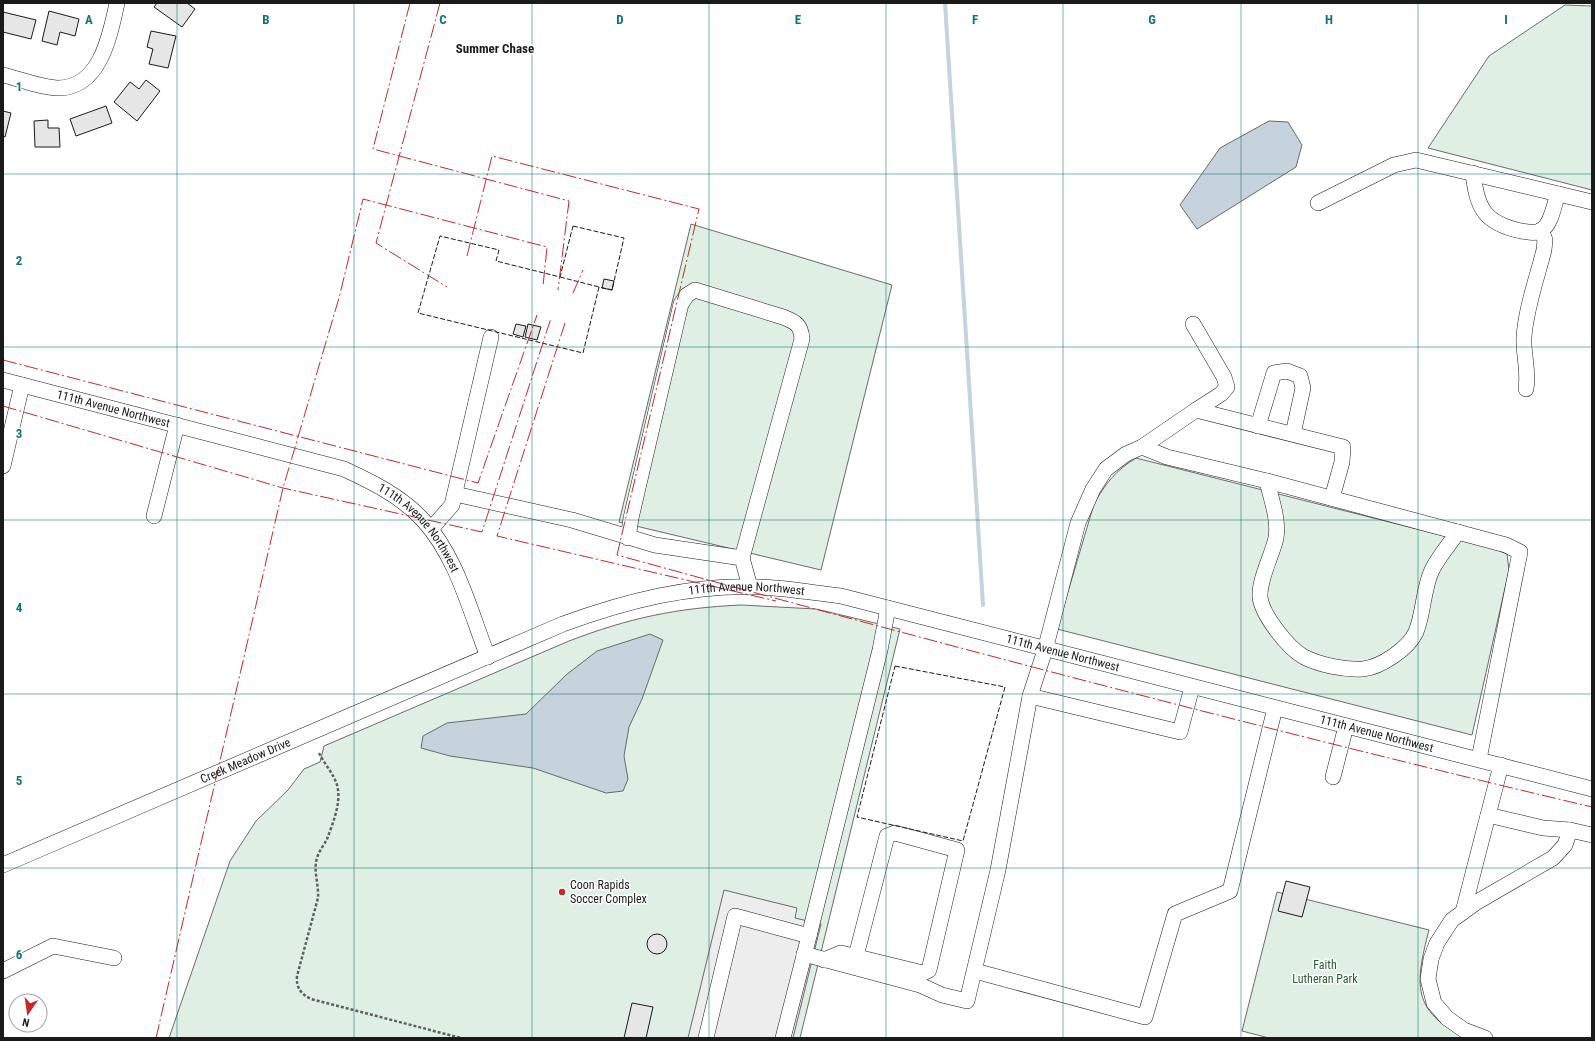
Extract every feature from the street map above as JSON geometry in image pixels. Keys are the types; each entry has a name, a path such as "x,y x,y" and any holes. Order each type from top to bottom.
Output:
{"street":[{"path":"3,75 57,88 74,86 84,80 103,56 111,32 117,3"},
{"path":"1318,203 1394,165 1416,160 1592,202"},
{"path":"1473,173 1475,192 1482,208 1490,219 1503,227 1532,233 1542,230 1548,223 1558,194"},
{"path":"1526,389 1528,377 1524,339 1525,328 1544,250 1545,240 1542,230"},
{"path":"628,538 631,518 681,304 687,295 695,290 783,317 797,323 801,330 802,339 742,558 750,587"},
{"path":"804,954 920,985 942,995 967,1001 998,870 1030,696 1045,650 1078,523 1093,489 1106,469 1126,454 1142,447 1221,394 1227,387 1224,377 1193,324"},
{"path":"431,530 452,505 491,338"},
{"path":"1258,426 1274,373 1287,371 1300,376 1303,388 1293,434"},
{"name":"111th Avenue Northwest","path":"3,380 344,469 375,483 398,498 422,519 431,530 443,549 458,579 488,657 563,624 604,609 633,601 683,592 750,587 798,590 834,595 888,608 1045,650 1479,759 1592,789"},
{"path":"3,466 22,385"},
{"path":"1196,410 1343,446 1342,462 1332,498"},
{"path":"154,516 177,425"},
{"path":"1142,447 1167,457 1267,481 1506,545 1520,552 1479,759"},
{"path":"1267,481 1275,514 1276,537 1261,590 1262,605 1286,643 1294,652 1335,667 1364,669 1406,648 1416,632 1432,571 1458,532"},
{"path":"454,494 572,520 655,545 742,558"},
{"path":"782,1038 880,650 888,608"},
{"name":"Creek Meadow Drive","path":"3,865 488,657"},
{"path":"1030,696 1180,732 1192,687"},
{"path":"975,971 1145,1017 1175,914 1230,891 1275,708"},
{"path":"1333,777 1346,726"},
{"path":"1463,912 1501,765"},
{"path":"1488,815 1543,828 1570,830 1592,835"},
{"path":"1485,1038 1464,1030 1447,1018 1434,1003 1428,979 1430,960 1437,943 1452,920 1477,902 1553,858 1565,845 1570,830"},
{"path":"824,960 841,953 923,973 929,970 957,850 895,833 887,836 856,956"},
{"path":"706,1038 735,916 808,936"},
{"path":"3,971 53,946 114,958"}],"path":[{"path":"319,753 336,781 338,801 330,830 317,856 316,864 318,893 296,984 300,992 311,999 461,1038"}],"green space":[{"path":"1565,5 1592,6 1592,190 1428,148 1489,56"},
{"path":"691,224 892,285 821,570 619,522"},
{"path":"1136,458 1492,548 1507,554 1509,570 1472,735 1057,629 1094,504 1102,490 1112,478 1123,467"},
{"name":"Coon Rapids Soccer Complex","path":"741,605 816,609 900,629 800,1038 169,1038 230,861 256,821 288,790 304,769 320,762 324,746 569,641 591,633 633,620 674,612 717,606"},
{"name":"Faith Lutheran Park","path":"1277,892 1429,930 1421,966 1420,981 1426,1006 1435,1017 1448,1028 1466,1038 1269,1038 1242,1031"}],"shaded area":[{"path":"1269,121 1288,122 1302,145 1296,167 1197,229 1180,205 1220,148"},
{"path":"650,634 663,640 642,699 629,727 624,756 628,779 623,791 606,793 533,768 450,756 421,748 423,736 447,723 526,714 566,675 597,651"},
{"path":"724,890 797,908 795,918 821,924 793,1038 688,1038"}],"building":[{"path":"157,3 187,3 195,9 182,27 154,7"},
{"path":"49,11 79,19 75,36 60,32 57,45 42,41"},
{"path":"3,12 36,20 31,39 3,32"},
{"path":"151,31 176,36 168,68 149,64 153,49 147,47"},
{"path":"146,80 160,91 137,121 114,102 130,82 139,89"},
{"path":"106,106 112,123 76,136 70,119"},
{"path":"3,111 11,113 5,137 3,136"},
{"path":"48,120 48,128 59,128 60,147 35,147 34,121"},
{"path":"604,279 614,281 612,290 602,288"},
{"path":"516,324 526,326 523,337 513,334"},
{"path":"528,324 541,327 537,340 525,337"},
{"path":"1286,881 1310,887 1302,917 1278,911"},
{"path":"657,934 664,937 667,944 664,951 657,954 650,951 647,944 650,937"},
{"path":"632,1003 653,1007 646,1038 624,1038"}],"waterway":[{"path":"945,3 983,605"}],"fence":[{"path":"573,226 624,238 612,290 599,287 583,353 418,313 440,236 499,250 496,261 560,277 573,226"},
{"path":"560,277 599,287"},
{"path":"895,666 1005,687 963,841 857,817 895,666"}],"power":[{"path":"410,3 373,149 569,201 558,290"},
{"path":"440,3 376,243 447,287"},
{"path":"467,256 492,156 699,209 617,555 1103,686 1347,748 1592,807"},
{"path":"156,1038 283,488 339,298 363,199 547,247 543,286"},
{"path":"573,293 583,270"},
{"path":"3,360 478,483 537,315"},
{"path":"3,406 283,488 482,532 551,318"},
{"path":"565,323 497,536 776,601"}],"place":[{"name":"Coon Rapids Soccer Complex","path":"562,892"}],"district":[{"name":"Summer Chase","path":"495,48"}]}
